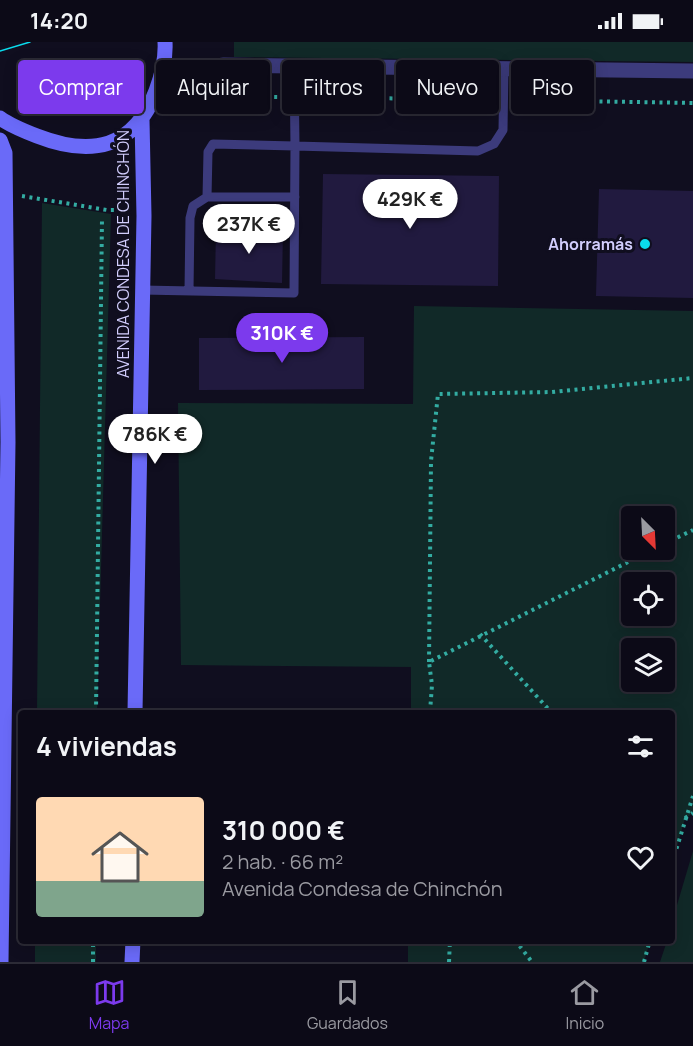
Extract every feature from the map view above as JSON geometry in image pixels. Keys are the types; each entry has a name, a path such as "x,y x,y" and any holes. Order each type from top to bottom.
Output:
{"street":[{"path":"163,60 165,42"},
{"path":"384,67 693,71"},
{"path":"0,118 56,142 81,147 104,145 116,141 142,120 156,88"},
{"name":"AVENIDA CONDESA DE CHINCHÓN","path":"135,710 144,210 142,120"},
{"path":"0,140 5,153 1,962"},
{"path":"132,962 133,944"}],"lane":[{"path":"207,196 208,152 213,144 478,151 494,144 503,130 504,68"},
{"path":"142,290 294,293 295,114"},
{"path":"189,291 190,218 193,206 207,196 295,197"}],"path":[{"path":"39,199 107,210 144,210"},
{"path":"96,710 102,219"},
{"path":"430,710 431,461 438,394 552,392 693,378"},
{"path":"675,539 693,530"},
{"path":"429,662 480,634 631,560"},
{"path":"480,634 549,710"},
{"path":"675,853 693,796"},
{"path":"685,819 693,813"},
{"path":"93,944 93,962"},
{"path":"449,962 450,944"},
{"path":"518,944 531,962"},
{"path":"644,962 649,944"}],"green space":[{"path":"234,42 693,42 693,62 234,57"},
{"path":"42,203 111,214 97,710 37,710"},
{"path":"414,306 693,311 693,813 685,819 675,853 675,710 411,710 411,667 181,665 178,403 413,404"},
{"path":"693,851 693,962 660,962 666,944 675,944 675,912"},
{"path":"35,944 96,944 96,962 35,962"},
{"path":"408,944 649,944 644,962 408,962"}],"building":[{"path":"323,174 499,176 498,286 321,284"},
{"name":"Ahorramás","path":"599,189 693,191 693,298 596,296"},
{"path":"216,229 283,230 282,283 215,279"},
{"path":"364,337 364,389 199,390 199,338"}],"tram line":[{"path":"0,51 30,42"}],"place":[{"name":"Ahorramás","path":"645,244"}]}
